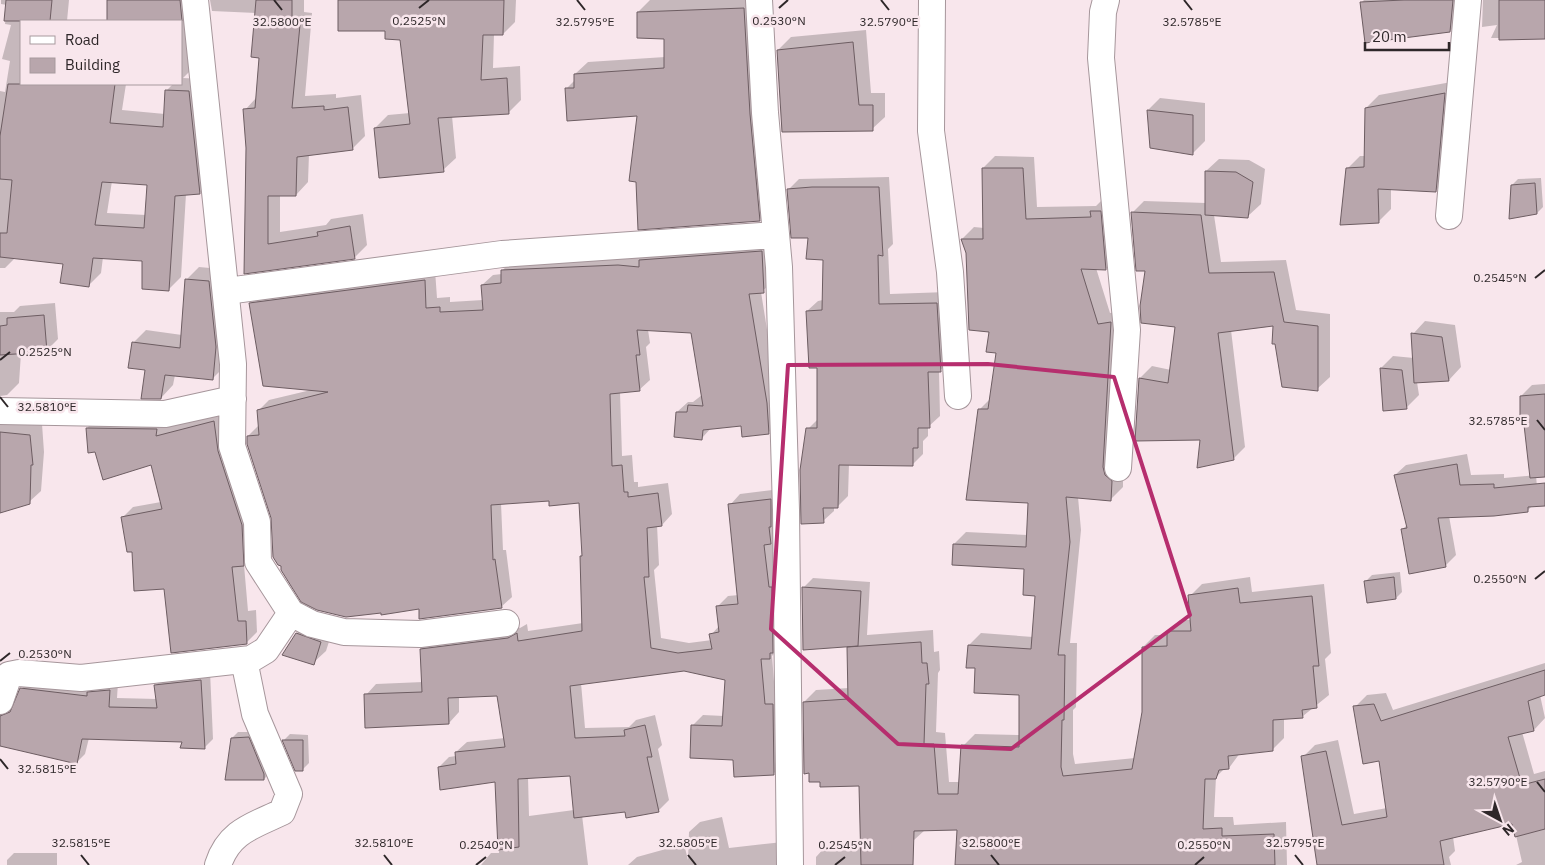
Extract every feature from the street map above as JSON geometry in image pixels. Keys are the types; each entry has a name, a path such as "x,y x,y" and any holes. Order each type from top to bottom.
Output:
{"street":[{"path":"195,0 227,291 233,364 232,446 256,522 258,562 291,613 312,624 344,632 420,634 506,623"},
{"path":"759,0 765,113 779,277 786,510 790,865"},
{"path":"932,0 931,131 950,272 958,396"},
{"path":"1106,0 1102,12 1101,58 1127,330 1118,468"},
{"path":"1449,216 1468,0"},
{"path":"227,291 502,254 776,235"},
{"path":"0,411 165,414 233,399"},
{"path":"0,701 9,675 19,673 81,678 244,660 266,650 291,613"},
{"path":"218,865 223,850 235,835 282,812 289,794 254,714 244,660"}],"highlighted area":[{"path":"988,364 1114,377 1190,615 1011,749 898,744 771,629 788,365"}],"building":[{"path":"6,0 52,0 50,20 4,21"},
{"path":"107,0 180,0 182,20 107,20"},
{"path":"256,0 292,0 292,24 300,25 292,108 324,106 324,110 348,107 353,150 297,157 296,196 268,196 268,244 318,236 317,232 350,226 355,259 244,274 246,148 243,109 255,108 259,58 251,57"},
{"path":"338,0 504,0 503,35 483,35 481,80 507,78 509,114 438,118 444,172 379,178 374,128 410,124 400,40 385,39 385,31 338,31"},
{"path":"1453,0 1450,32 1365,43 1360,2"},
{"path":"1499,0 1545,0 1545,39 1499,40"},
{"path":"744,8 750,114 760,221 638,230 636,182 629,181 637,116 567,121 565,88 574,88 574,74 664,68 664,39 637,38 637,12"},
{"path":"853,42 859,105 873,105 873,131 782,132 777,50"},
{"path":"8,84 115,85 110,123 163,127 165,90 189,91 200,194 175,196 169,291 142,289 142,261 93,258 89,287 60,283 63,264 0,257 0,233 7,233 12,180 0,179 0,136","holes":["102,182 147,185 144,228 95,225"]},
{"path":"1445,93 1436,192 1378,189 1379,223 1340,225 1346,168 1364,167 1365,108"},
{"path":"1147,110 1193,115 1193,155 1150,148"},
{"path":"982,168 1023,168 1026,219 1091,217 1090,211 1101,211 1106,270 1081,269 1098,324 1111,322 1103,467 1105,475 1112,481 1111,501 1066,497 1070,542 1058,655 1065,655 1061,767 1063,776 1132,769 1142,712 1142,647 1167,646 1167,631 1191,631 1188,595 1238,588 1240,603 1312,596 1319,666 1313,666 1317,708 1302,710 1303,718 1273,720 1273,751 1228,756 1229,769 1219,770 1216,779 1205,779 1203,829 1222,828 1222,836 1274,834 1275,865 955,865 957,830 914,831 913,865 861,865 859,786 820,787 820,782 809,782 809,773 804,774 803,702 848,699 847,647 921,642 922,663 927,663 929,684 926,684 924,744 934,744 938,794 958,794 961,745 1019,747 1019,695 974,693 975,668 966,668 968,645 1031,649 1035,596 1023,595 1024,569 952,565 953,544 1026,547 1028,503 966,500 978,409 988,409 996,353 986,352 989,332 969,330 966,253 961,239 983,239"},
{"path":"1205,171 1236,172 1253,182 1248,218 1205,215"},
{"path":"1535,183 1537,214 1509,219 1511,185"},
{"path":"879,187 883,256 878,255 879,304 937,303 941,372 928,372 930,428 918,428 918,448 913,448 913,466 839,465 838,508 823,508 824,523 801,524 800,470 806,428 817,428 817,368 809,368 806,311 822,310 823,260 806,259 808,238 791,238 787,189"},
{"path":"1131,212 1201,215 1209,273 1274,272 1284,322 1318,326 1318,391 1282,387 1275,344 1272,344 1273,326 1218,333 1234,460 1197,468 1200,440 1135,441 1139,378 1168,383 1175,327 1141,323 1140,306 1145,271 1136,271"},
{"path":"762,251 764,293 749,294 767,403 769,434 742,437 741,426 703,430 702,440 674,437 676,412 687,412 688,405 703,406 691,333 637,330 640,355 636,355 640,391 610,394 612,466 622,465 624,492 628,492 628,497 658,493 662,526 647,528 649,577 644,577 651,648 678,653 712,649 709,634 719,632 716,606 738,604 728,504 771,499 771,527 769,527 771,544 764,545 769,587 772,587 773,653 770,653 770,659 761,659 765,704 773,704 774,775 734,777 733,760 690,758 691,725 722,726 725,680 684,671 570,686 575,738 625,736 624,730 645,725 652,757 647,757 659,812 626,818 625,812 574,818 570,776 518,779 519,847 498,850 495,782 440,790 438,767 456,764 455,752 505,747 497,696 448,698 449,724 365,728 364,694 422,692 420,649 508,638 517,633 518,641 582,631 580,556 582,556 579,503 549,506 549,501 491,505 493,560 495,559 502,608 419,619 419,609 381,615 381,613 346,617 317,610 301,602 281,570 281,566 278,565 273,557 271,518 247,444 247,436 259,435 257,410 328,392 263,386 249,303 425,280 426,308 440,307 440,312 483,310 481,285 501,283 501,270 618,265 639,267 639,260"},
{"path":"185,279 209,281 216,347 213,380 165,375 161,399 141,399 145,370 128,368 132,342 180,348"},
{"path":"44,315 47,352 0,355 0,326 7,325 7,318"},
{"path":"1411,333 1442,337 1449,381 1414,383"},
{"path":"1380,368 1402,370 1407,409 1383,411"},
{"path":"1545,394 1545,477 1530,478 1523,416 1520,416 1520,396"},
{"path":"214,421 218,451 242,525 244,566 232,567 238,621 246,621 247,644 171,653 164,589 134,591 132,552 127,552 121,517 162,509 151,465 103,480 95,452 88,453 86,428 157,429 156,436"},
{"path":"0,432 30,435 33,465 31,465 30,504 0,513"},
{"path":"1457,464 1460,485 1494,484 1494,488 1545,483 1545,506 1528,507 1528,512 1494,516 1438,518 1446,567 1409,574 1401,529 1407,528 1394,475"},
{"path":"1394,577 1396,599 1367,603 1364,581"},
{"path":"802,587 861,591 858,646 803,650"},
{"path":"296,633 321,642 314,665 282,655"},
{"path":"1545,670 1545,695 1528,701 1534,731 1508,737 1522,785 1545,779 1545,829 1515,837 1512,824 1440,841 1444,865 1317,865 1301,756 1326,751 1342,825 1387,817 1379,761 1363,764 1353,706 1374,704 1381,721"},
{"path":"201,680 205,749 180,748 182,742 82,739 77,764 0,746 0,716 10,712 20,688 87,696 87,692 110,690 109,707 157,708 154,685"},
{"path":"249,737 264,774 264,780 225,780 231,738"},
{"path":"282,740 303,740 303,771 295,771"}]}
